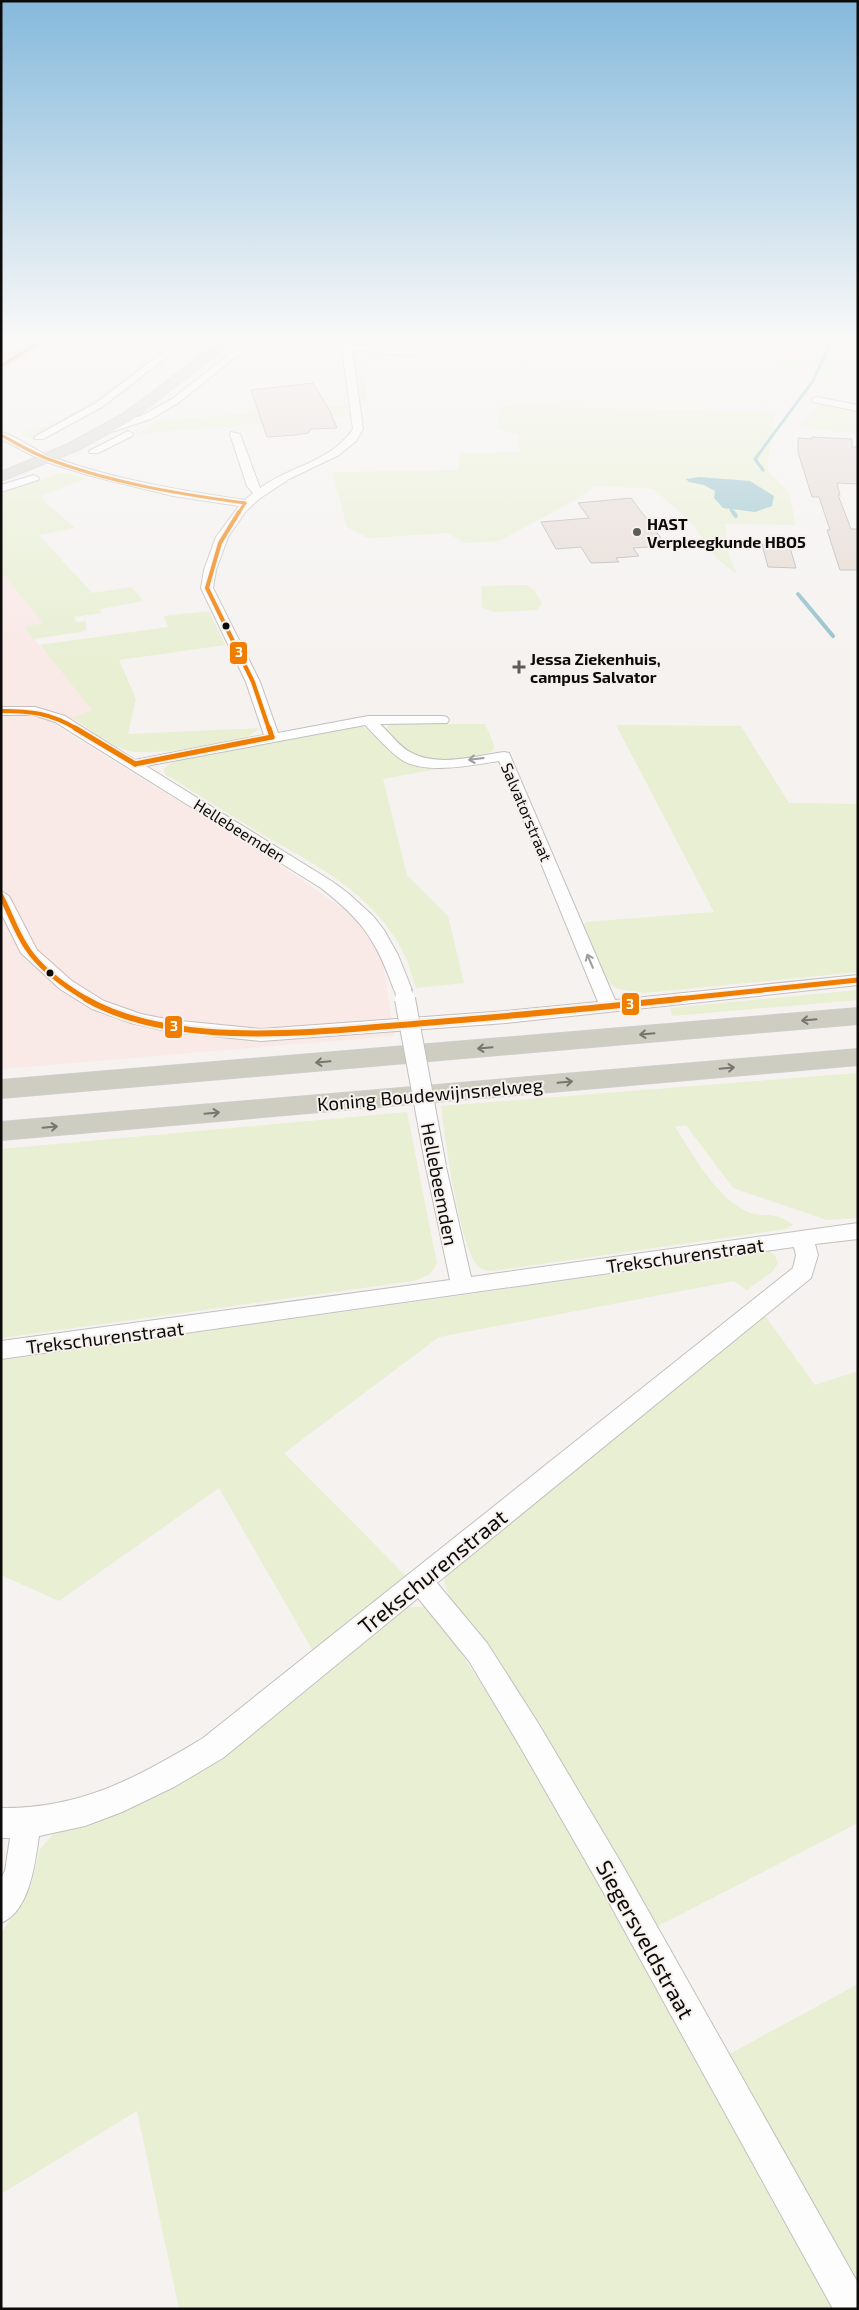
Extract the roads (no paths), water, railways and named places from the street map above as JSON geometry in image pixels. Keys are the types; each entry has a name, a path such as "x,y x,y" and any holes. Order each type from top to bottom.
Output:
{"highway":[{"path":"1,477 46,450"},
{"path":"1,465 51,450"},
{"path":"1,1089 858,1016"},
{"name":"Koning Boudewijnsnelweg","path":"1,1131 858,1057"}],"street":[{"path":"23,450 142,487 245,503"},
{"path":"240,450 252,486 259,493"},
{"path":"272,737 253,682 207,588 208,572 213,557 245,503 284,477 329,456 337,450"},
{"path":"1,490 34,478"},
{"name":"Hellebeemden","path":"1,711 35,711 60,719 135,764 347,900 378,930 390,954 403,990 436,1167 462,1285"},
{"path":"135,764 368,720 442,720"},
{"name":"Salvatorstraat","path":"368,720 405,756 412,759 432,763 448,763 504,756 609,1006"},
{"path":"1,896 30,953 66,985 98,1005 137,1019 171,1026 261,1035 506,1017 858,980"},
{"name":"Trekschurenstraat","path":"1,1350 197,1325 462,1285 858,1231"},
{"name":"Trekschurenstraat","path":"14,1824 100,1807 164,1778 204,1753 803,1272 807,1255 803,1239"},
{"name":"Siegersveldstraat","path":"420,1581 478,1652 528,1733 622,1894 853,2309"},
{"path":"1,1908 19,1875 14,1824"}],"water":[{"path":"700,477 750,481 774,496 772,506 755,512 723,508 714,498 715,491 704,485 689,482 686,479"}],"waterway":[{"path":"762,450 755,459 763,470"},
{"path":"734,514 731,510 735,503"},
{"path":"733,512 736,516"},
{"path":"798,594 833,636"}],"place":[{"name":"HAST Verpleegkunde HBO5","path":"637,532"},
{"name":"Jessa Ziekenhuis, campus Salvator","path":"519,667"}]}
